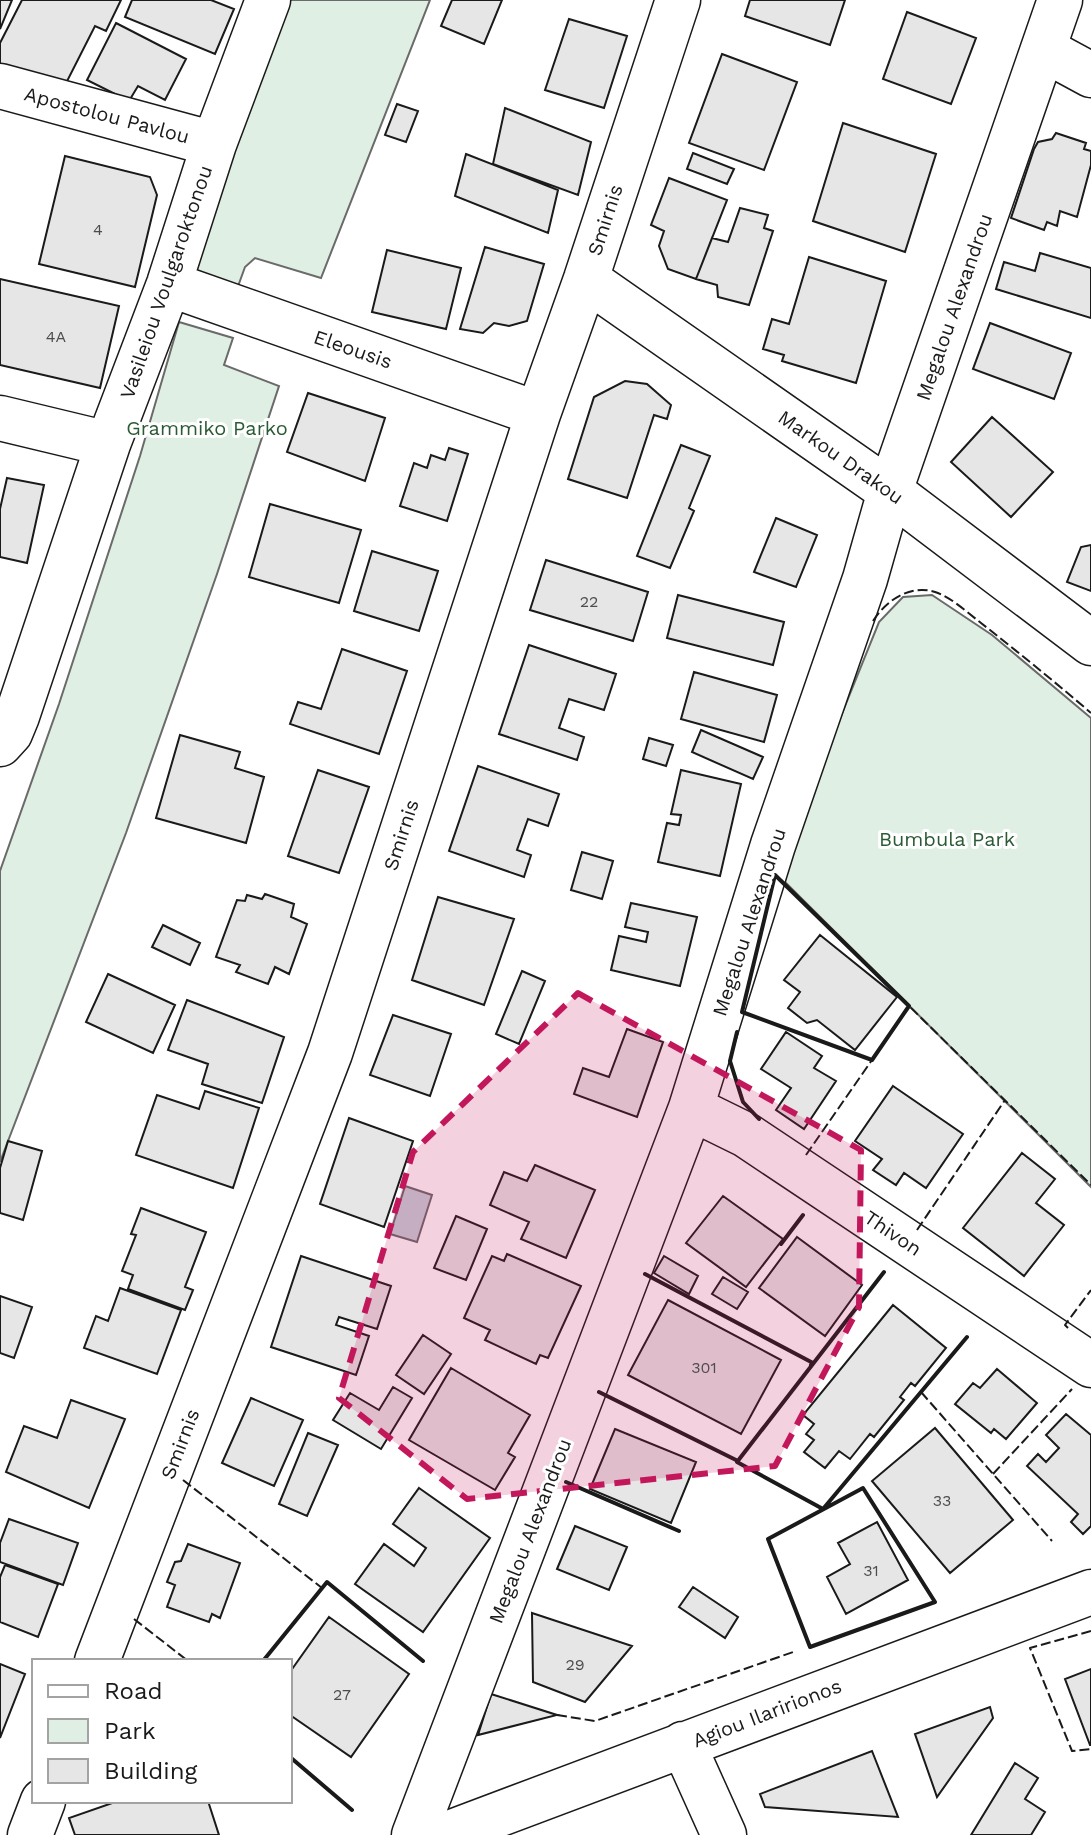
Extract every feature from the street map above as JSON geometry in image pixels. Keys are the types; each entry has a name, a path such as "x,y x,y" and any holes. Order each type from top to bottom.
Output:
{"street":[{"name":"Vasileiou Voulgaroktonou","path":"0,744 10,733 17,716 108,444 169,284 214,144 268,0"},
{"name":"Smirnis","path":"98,1659 330,1053 538,414 678,0"},
{"name":"Megalou Alexandrou","path":"414,1835 691,1108 773,845 865,579 890,491 1060,0"},
{"path":"1043,49 1091,75"},
{"name":"Apostolou Pavlou","path":"0,86 214,144"},
{"name":"Markou Drakou","path":"586,279 890,491 1091,643"},
{"name":"Eleousis","path":"169,284 538,414"},
{"path":"0,418 108,444"},
{"name":"Thivon","path":"691,1108 746,1135 1091,1365"},
{"name":"Agiou Ilaririonos","path":"444,1835 1091,1592"},
{"path":"683,1744 724,1835"},
{"path":"30,1835 42,1803"}],"highlighted area":[{"path":"578,993 861,1150 859,1307 775,1466 467,1499 339,1398 413,1152"}],"green space":[{"path":"289,0 430,0 321,278 255,258 245,267 237,289 207,280 191,264"},
{"name":"Grammiko Parko","path":"179,322 233,338 224,365 279,386 126,833 0,1162 0,871 59,704 140,456"},
{"name":"Bumbula Park","path":"932,595 992,635 1091,718 1091,1187 777,874 879,622 903,597"}],"shaded area":[{"path":"405,1186 432,1195 417,1242 390,1234"}],"building":[{"path":"0,0 12,0 0,29"},
{"path":"22,0 121,0 106,31 95,26 57,101 0,73 0,43"},
{"path":"132,0 211,0 234,9 215,54 125,17"},
{"path":"452,0 502,0 484,44 441,26"},
{"path":"750,0 845,0 830,45 745,16"},
{"path":"907,12 976,38 951,104 883,79"},
{"path":"569,19 627,36 604,108 545,90"},
{"path":"116,23 186,59 165,100 138,86 129,101 87,80"},
{"path":"722,54 797,82 764,170 689,143"},
{"path":"397,104 418,111 406,142 385,135"},
{"path":"505,108 591,142 578,195 493,164"},
{"path":"843,123 936,154 905,252 813,221"},
{"path":"1056,133 1086,143 1084,149 1091,151 1091,165 1077,217 1060,211 1057,226 1047,222 1044,230 1011,218 1034,149 1038,142 1052,139"},
{"path":"693,153 734,169 727,184 687,169"},
{"path":"466,154 558,190 548,233 455,196"},
{"path":"65,156 150,177 157,195 135,287 39,264"},
{"path":"669,178 727,200 696,279 668,269 659,246 664,231 651,225"},
{"path":"740,208 768,215 764,228 773,231 749,305 718,297 717,285 696,279 712,238 728,242"},
{"path":"485,247 544,264 527,321 509,326 494,323 483,333 460,329"},
{"path":"387,250 461,268 446,329 372,312"},
{"path":"1040,253 1091,268 1091,318 996,289 1004,262 1035,271"},
{"path":"809,257 886,281 856,383 782,361 784,355 763,349 772,319 789,324"},
{"path":"0,279 119,306 100,388 0,365"},
{"path":"990,323 1071,353 1054,399 973,369"},
{"path":"625,381 647,384 671,405 667,419 654,415 627,498 568,479 594,397"},
{"path":"308,393 385,418 365,481 287,452"},
{"path":"992,417 1053,472 1011,517 951,462"},
{"path":"681,445 710,456 689,508 694,511 670,568 637,556"},
{"path":"449,448 468,454 447,521 400,506 414,463 427,468 431,455 445,460"},
{"path":"7,478 44,485 27,563 0,557 0,509"},
{"path":"270,504 361,530 339,603 249,577"},
{"path":"776,518 817,535 796,587 754,572"},
{"path":"1091,545 1091,591 1067,582 1081,547"},
{"path":"372,551 438,571 419,631 354,611"},
{"path":"546,560 648,592 633,641 530,610"},
{"path":"678,595 784,622 773,665 667,638"},
{"path":"529,645 616,674 604,710 569,699 559,728 584,737 577,760 499,734"},
{"path":"342,649 407,671 379,754 290,724 298,702 321,709"},
{"path":"694,672 777,695 764,742 681,719"},
{"path":"701,730 763,757 753,779 692,752"},
{"path":"180,735 240,752 235,768 264,777 246,843 156,818"},
{"path":"649,738 673,745 666,766 643,759"},
{"path":"478,766 559,794 548,826 528,819 517,850 531,855 524,877 449,851"},
{"path":"318,770 369,787 339,873 288,856"},
{"path":"681,770 741,784 720,876 658,862 667,823 679,825 681,815 671,814"},
{"path":"582,852 613,861 602,899 571,890"},
{"path":"265,894 294,904 291,917 307,924 289,974 275,967 268,984 236,972 240,965 216,957 237,900 245,901 247,895 262,899"},
{"path":"438,897 514,919 484,1005 412,980"},
{"path":"631,903 697,917 680,986 611,970 619,936 646,942 648,932 625,927"},
{"path":"163,925 200,943 190,965 152,947"},
{"path":"820,935 897,997 855,1050 817,1020 807,1023 788,1008 800,992 784,980"},
{"path":"522,971 545,981 519,1044 496,1034"},
{"path":"108,974 175,1005 153,1053 86,1022"},
{"path":"187,1000 284,1037 262,1103 202,1084 208,1064 168,1050"},
{"path":"393,1015 451,1034 430,1096 370,1075"},
{"path":"627,1029 663,1042 637,1117 574,1094 583,1068 609,1077"},
{"path":"786,1032 822,1056 814,1068 836,1081 804,1129 776,1110 791,1088 761,1069"},
{"path":"893,1086 963,1134 926,1188 904,1173 896,1185 873,1170 882,1159 855,1141"},
{"path":"205,1091 259,1108 233,1188 136,1155 157,1095 199,1109"},
{"path":"349,1118 413,1141 384,1227 320,1204"},
{"path":"8,1141 42,1151 23,1220 0,1213 0,1168"},
{"path":"1022,1153 1055,1179 1036,1203 1064,1225 1024,1276 963,1228"},
{"path":"535,1165 595,1190 566,1258 521,1239 529,1222 490,1205 504,1172 527,1181"},
{"path":"723,1196 783,1239 746,1287 686,1243"},
{"path":"141,1208 206,1232 185,1287 193,1290 185,1310 128,1289 133,1275 122,1271 136,1235 131,1234"},
{"path":"456,1216 487,1229 466,1280 434,1268"},
{"path":"797,1237 862,1285 825,1336 759,1288"},
{"path":"507,1254 581,1286 548,1358 540,1355 536,1364 485,1340 490,1330 464,1318 492,1256 504,1261"},
{"path":"301,1256 391,1286 377,1329 339,1317 336,1325 369,1336 356,1375 271,1347"},
{"path":"664,1256 698,1276 689,1294 654,1273"},
{"path":"723,1277 748,1292 737,1309 712,1294"},
{"path":"120,1288 181,1310 157,1374 84,1348 96,1316 108,1321"},
{"path":"0,1296 32,1307 14,1358 0,1353"},
{"path":"668,1300 781,1360 741,1434 628,1375"},
{"path":"893,1305 946,1348 915,1386 911,1383 900,1397 904,1400 874,1437 870,1434 850,1459 839,1451 825,1468 804,1452 814,1440 806,1434 814,1424 803,1415"},
{"path":"423,1335 451,1354 424,1394 396,1375"},
{"path":"451,1368 530,1415 508,1453 515,1457 495,1490 409,1440"},
{"path":"997,1369 1037,1403 1006,1439 994,1429 991,1433 955,1404 973,1383 980,1388"},
{"path":"393,1387 412,1398 381,1449 333,1420 350,1393 379,1410"},
{"path":"251,1398 303,1420 274,1486 222,1463"},
{"path":"71,1400 125,1419 89,1508 6,1472 24,1426 57,1438"},
{"path":"1066,1414 1091,1435 1091,1526 1083,1534 1071,1522 1078,1514 1027,1466 1038,1454 1046,1462 1059,1448 1046,1435"},
{"path":"935,1428 1013,1520 950,1573 872,1481"},
{"path":"615,1429 696,1462 671,1523 590,1489"},
{"path":"308,1433 338,1445 307,1516 279,1504"},
{"path":"419,1488 490,1538 423,1632 355,1584 384,1544 414,1566 426,1548 393,1524"},
{"path":"9,1519 78,1543 63,1585 0,1562 0,1543"},
{"path":"877,1522 908,1580 846,1614 827,1577 850,1564 838,1543"},
{"path":"575,1526 627,1547 609,1590 557,1569"},
{"path":"188,1544 240,1563 220,1618 212,1614 209,1622 167,1607 175,1585 167,1582 175,1562 181,1561"},
{"path":"5,1565 58,1584 38,1637 0,1622 0,1577"},
{"path":"693,1587 738,1617 725,1638 679,1607"},
{"path":"532,1613 632,1646 585,1702 533,1682"},
{"path":"329,1617 409,1674 351,1757 292,1716 292,1669"},
{"path":"0,1664 25,1674 0,1738"},
{"path":"1091,1669 1091,1745 1090,1745 1065,1679"},
{"path":"491,1694 557,1715 478,1735"},
{"path":"990,1707 993,1718 937,1797 915,1734"},
{"path":"872,1751 898,1817 765,1807 760,1794"},
{"path":"1015,1763 1038,1778 1025,1799 1045,1812 1031,1835 971,1835"},
{"path":"112,1803 209,1803 219,1835 75,1835 69,1818"}],"fence":[{"path":"873,621 891,601 907,592 925,590 941,594 1091,713"},
{"path":"781,880 1091,1185"},
{"path":"806,1155 872,1060"},
{"path":"917,1230 1005,1100"},
{"path":"1068,1328 1065,1325 1091,1290"},
{"path":"993,1474 1072,1389"},
{"path":"921,1392 1052,1541"},
{"path":"183,1480 322,1588"},
{"path":"134,1619 185,1659"},
{"path":"1091,1631 1030,1648 1072,1751 1091,1749"},
{"path":"557,1715 595,1721 796,1651"}],"wall":[{"path":"775,875 909,1006 872,1060 742,1012 775,875"},
{"path":"737,1032 730,1061 743,1102 759,1119"},
{"path":"781,1244 803,1215"},
{"path":"884,1272 737,1462 823,1509 967,1337"},
{"path":"645,1274 813,1363 811,1365"},
{"path":"599,1392 738,1461"},
{"path":"566,1482 679,1531"},
{"path":"863,1488 935,1602 810,1647 768,1539 863,1488"},
{"path":"265,1659 327,1582 423,1661"},
{"path":"292,1759 352,1810"}]}
